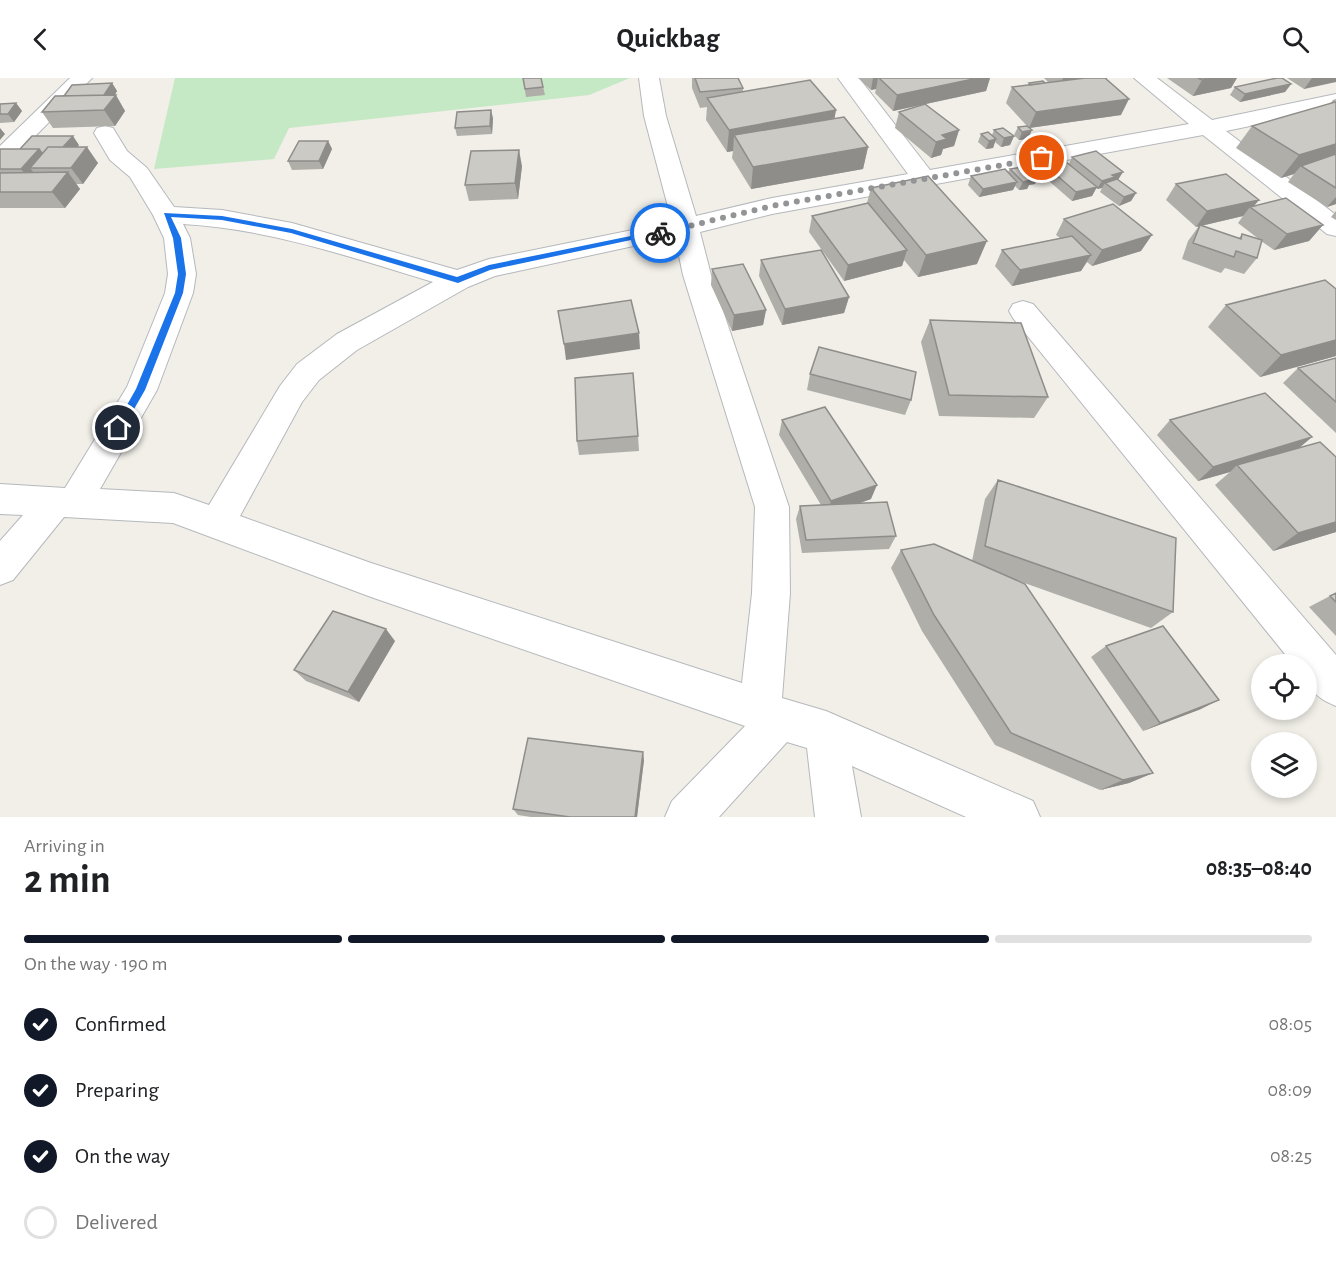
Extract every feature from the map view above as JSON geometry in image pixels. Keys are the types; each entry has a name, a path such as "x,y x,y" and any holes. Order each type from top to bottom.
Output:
{"street":[{"path":"3,152 82,78"},
{"path":"649,78 651,102 658,133 676,183 697,275 772,507 770,715 688,817"},
{"path":"848,78 924,179"},
{"path":"1144,78 1336,228"},
{"path":"218,524 291,394 308,372 347,342 458,280 489,268 687,227 772,206 1207,128 1336,101"},
{"path":"0,568 65,503 141,390 179,293 182,274 177,238 166,215 139,173 118,155 105,133"},
{"path":"166,215 222,218 292,231 458,280"},
{"path":"1023,311 1336,686"},
{"path":"0,499 174,508 371,580 826,732 1017,817"},
{"path":"826,732 838,817"}],"green space":[{"path":"175,78 630,78 589,95 289,128 274,159 154,169"}],"building":[{"path":"523,78 541,78 543,87 525,89"},
{"path":"695,78 738,78 743,88 700,92"},
{"path":"879,78 978,78 897,95"},
{"path":"1085,78 1105,78 1129,99 1036,112 1012,87"},
{"path":"1282,78 1291,84 1245,94 1235,87"},
{"path":"810,80 836,110 729,130 707,98"},
{"path":"1043,81 1045,83 1031,85 1029,83"},
{"path":"112,83 104,95 64,96 72,85"},
{"path":"116,95 104,110 42,112 55,96"},
{"path":"1335,102 1336,144 1299,155 1252,126"},
{"path":"16,103 8,114 0,114 0,104"},
{"path":"925,104 959,130 942,135 947,139 936,142 899,112"},
{"path":"491,110 490,126 455,128 457,112"},
{"path":"844,117 868,147 753,167 734,135"},
{"path":"1027,126 1032,130 1022,132 1018,127"},
{"path":"1003,128 1014,136 1004,138 994,130"},
{"path":"988,132 996,139 989,141 981,134"},
{"path":"32,136 73,136 63,147 48,147 43,153 39,149 20,149"},
{"path":"299,141 328,141 319,161 288,161"},
{"path":"48,147 87,147 71,168 30,168"},
{"path":"0,149 39,149 21,169 0,169"},
{"path":"519,150 515,183 465,185 471,151"},
{"path":"1096,151 1123,172 1102,181 1072,157"},
{"path":"1336,154 1336,188 1301,166"},
{"path":"1066,162 1097,187 1076,192 1046,166"},
{"path":"1028,166 1039,176 1028,178 1031,180 1023,182 1010,169"},
{"path":"1005,169 1017,182 983,189 971,176"},
{"path":"68,172 52,192 0,192 0,173"},
{"path":"1226,174 1259,200 1207,211 1176,184"},
{"path":"928,176 987,241 926,255 871,188"},
{"path":"1117,179 1136,193 1124,197 1105,183"},
{"path":"1286,198 1323,225 1287,234 1250,207"},
{"path":"868,203 907,250 848,265 812,216"},
{"path":"1113,204 1152,235 1102,250 1064,219"},
{"path":"1200,225 1241,239 1242,234 1262,240 1257,258 1236,251 1234,257 1193,243"},
{"path":"1072,236 1091,255 1020,270 1002,250"},
{"path":"821,250 849,297 785,309 761,260"},
{"path":"743,264 766,310 734,315 712,269"},
{"path":"1325,280 1336,289 1336,340 1281,355 1226,305"},
{"path":"631,300 639,333 564,344 558,311"},
{"path":"930,320 1021,323 1048,397 949,395"},
{"path":"819,347 916,372 911,400 810,374"},
{"path":"1336,358 1336,402 1298,368"},
{"path":"633,373 638,436 577,441 575,378"},
{"path":"1265,393 1312,437 1213,467 1170,420"},
{"path":"825,407 877,485 831,501 782,420"},
{"path":"1320,442 1336,457 1336,522 1298,533 1237,465"},
{"path":"998,480 1176,538 1173,612 985,546"},
{"path":"887,502 896,536 806,540 800,506"},
{"path":"934,544 1025,584 1153,773 1123,780 1011,733 934,615 901,550"},
{"path":"1336,593 1336,602 1330,596"},
{"path":"333,611 386,629 348,692 294,670"},
{"path":"1163,626 1219,700 1160,723 1106,646"},
{"path":"528,738 643,752 635,817 570,817 513,809"}],"way so far":[{"path":"660,233 772,206 1042,158"}],"route":[{"path":"118,428 141,390 179,293 182,274 177,238 166,215 222,218 292,231 458,280 489,268 660,233"}]}
